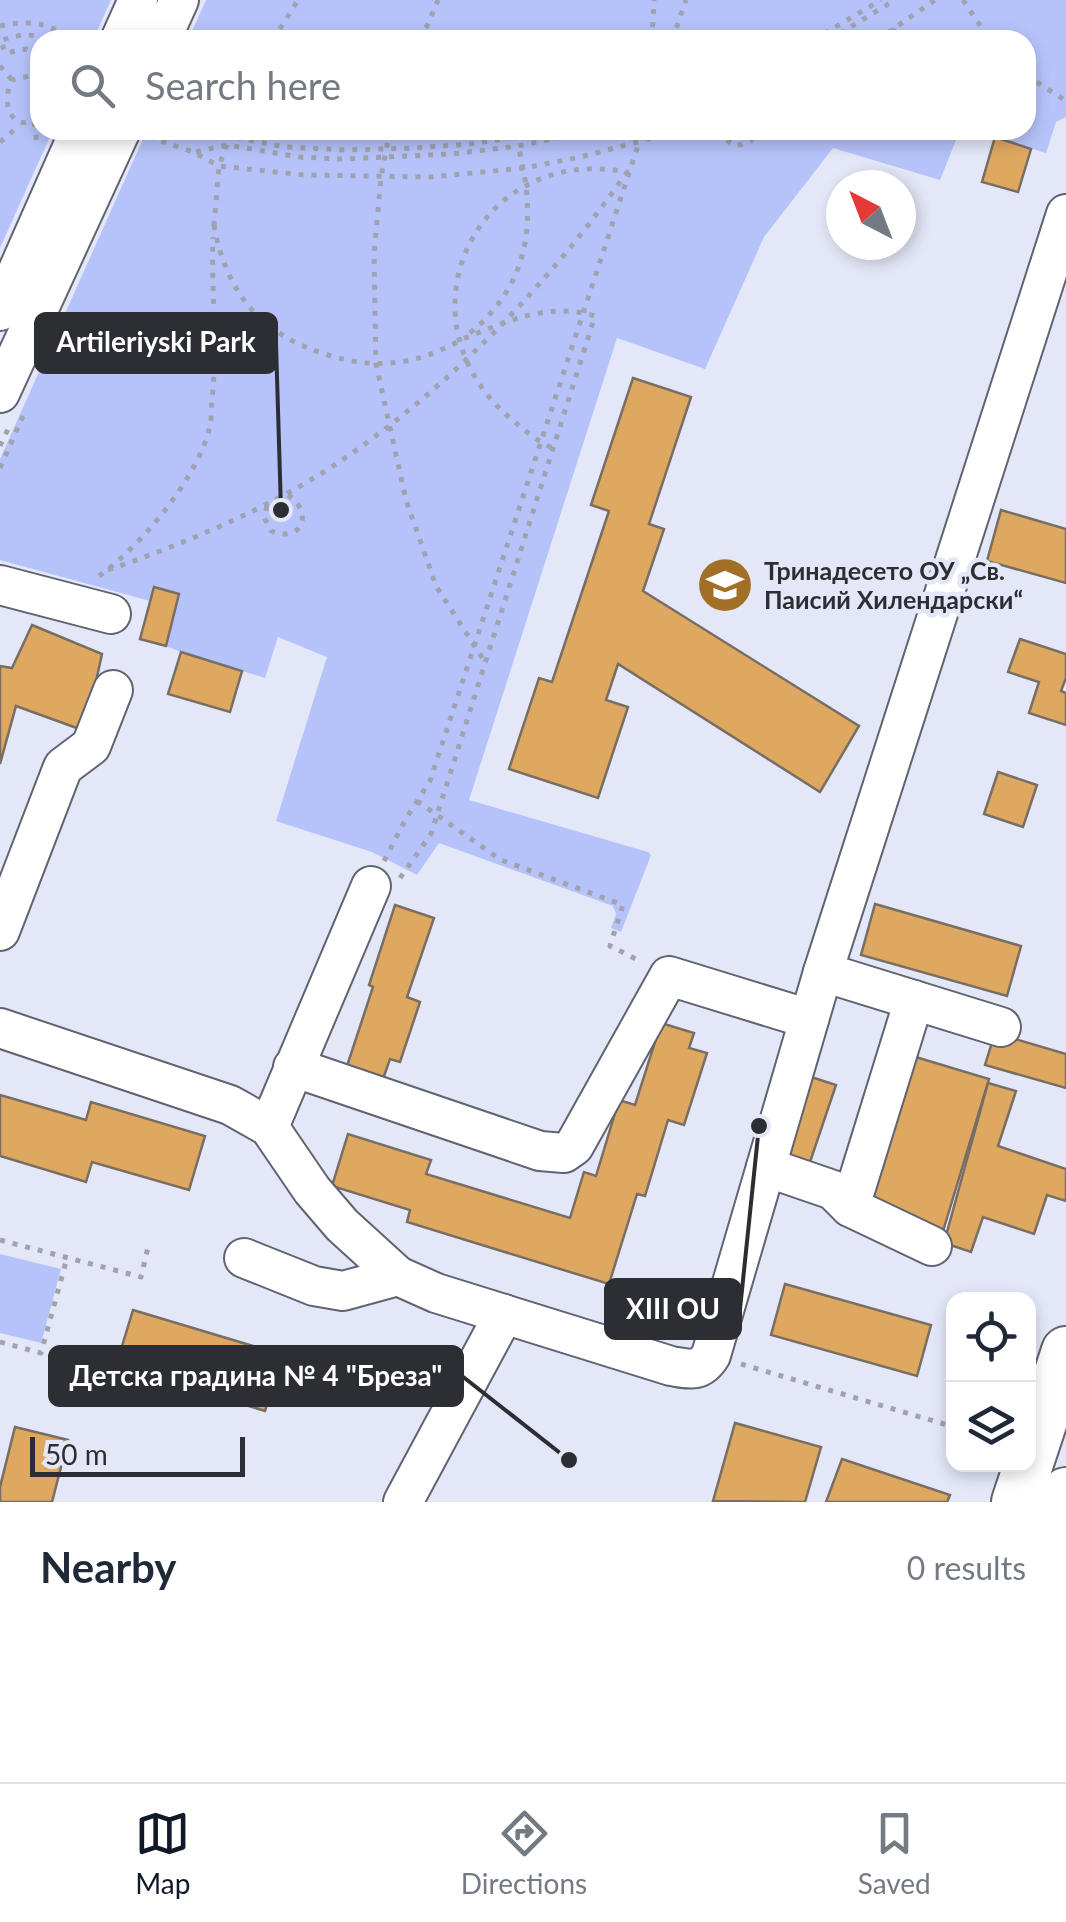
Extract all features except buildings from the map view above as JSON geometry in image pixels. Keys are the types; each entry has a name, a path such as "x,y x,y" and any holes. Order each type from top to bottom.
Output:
{"main road":[{"path":"1016,1502 1066,1351"},
{"path":"1063,1502 1066,1492"}],"street":[{"path":"124,30 138,0"},
{"path":"166,30 179,0"},
{"path":"0,311 76,140"},
{"path":"0,394 126,140"},
{"path":"0,1028 230,1104 269,1127 312,1190 342,1225 398,1276 436,1293 672,1366 695,1370 705,1365 823,972 1066,214"},
{"path":"0,585 111,614"},
{"path":"0,932 63,767 90,746 113,690"},
{"path":"269,1127 371,886"},
{"path":"823,972 1001,1027"},
{"path":"293,1067 540,1151 564,1153 574,1146 669,976 809,1020"},
{"path":"850,1208 914,1000"},
{"path":"766,1168 833,1190 850,1208 932,1246"},
{"path":"244,1258 314,1286 343,1290 398,1276"},
{"path":"402,1502 504,1314"}],"path":[{"path":"279,30 298,0"},
{"path":"426,30 438,0"},
{"path":"652,30 654,0"},
{"path":"676,30 686,0"},
{"path":"830,30 881,0"},
{"path":"846,30 895,0"},
{"path":"891,30 934,0"},
{"path":"964,0 984,30"},
{"path":"0,26 25,22 56,30"},
{"path":"30,35 0,41 6,53 30,51"},
{"path":"0,66 12,80"},
{"path":"22,124 8,116 1,94 12,80 30,77"},
{"path":"1036,82 1066,101"},
{"path":"0,142 22,124 30,123"},
{"path":"155,140 220,166 304,175 430,177 524,168 649,140"},
{"path":"64,602 108,570 164,514 189,476 209,430 215,375 211,278 214,225 220,166 228,140"},
{"path":"258,140 285,147 346,150 496,140"},
{"path":"388,140 374,255 376,364 406,500 436,586 485,662"},
{"path":"193,152 227,144 299,157 342,159 452,154 548,140"},
{"path":"371,886 430,781 640,140"},
{"path":"726,140 736,146 751,140"},
{"path":"460,340 499,304 522,260 529,210 518,146"},
{"path":"553,448 494,404 466,360 456,317 456,294 466,251 476,231 505,198 543,176 574,169 627,172"},
{"path":"108,570 216,529 287,494 389,426 502,324 601,210 627,172"},
{"path":"214,225 227,273 255,314 274,330 311,350 354,363 420,358 518,316 583,312 595,316 431,834 398,881 371,886"},
{"path":"268,503 264,518 271,531 294,532 300,527 303,510 287,494"},
{"path":"417,801 501,860 623,905 610,946 669,976"},
{"path":"0,1240 141,1277 149,1242"},
{"path":"0,1342 41,1353 67,1258"},
{"path":"711,1355 946,1426"}],"shaded area":[{"path":"0,0 111,0 98,30 30,30 30,140 49,140 0,248"},
{"path":"206,0 1066,0 1066,117 1056,122 1046,153 1004,140 1036,140 1036,30 192,30"},
{"path":"143,140 956,140 940,180 833,148 764,237 705,369 617,338 469,800 648,852 651,855 621,932 611,928 616,914 613,906 439,843 417,875 372,852 276,821 327,657 278,637 265,678 166,646 179,594 155,588 150,601 0,560 0,459"},
{"path":"0,1254 61,1269 41,1343 0,1333"}],"place":[{"name":"Artileriyski Park","path":"281,510"},
{"name":"Тринадесето ОУ „Св. Паисий Хилендарски“","path":"725,585"},
{"name":"XIII OU","path":"759,1126"},
{"name":"Детска градина № 4 \"Бреза\"","path":"569,1460"}]}
